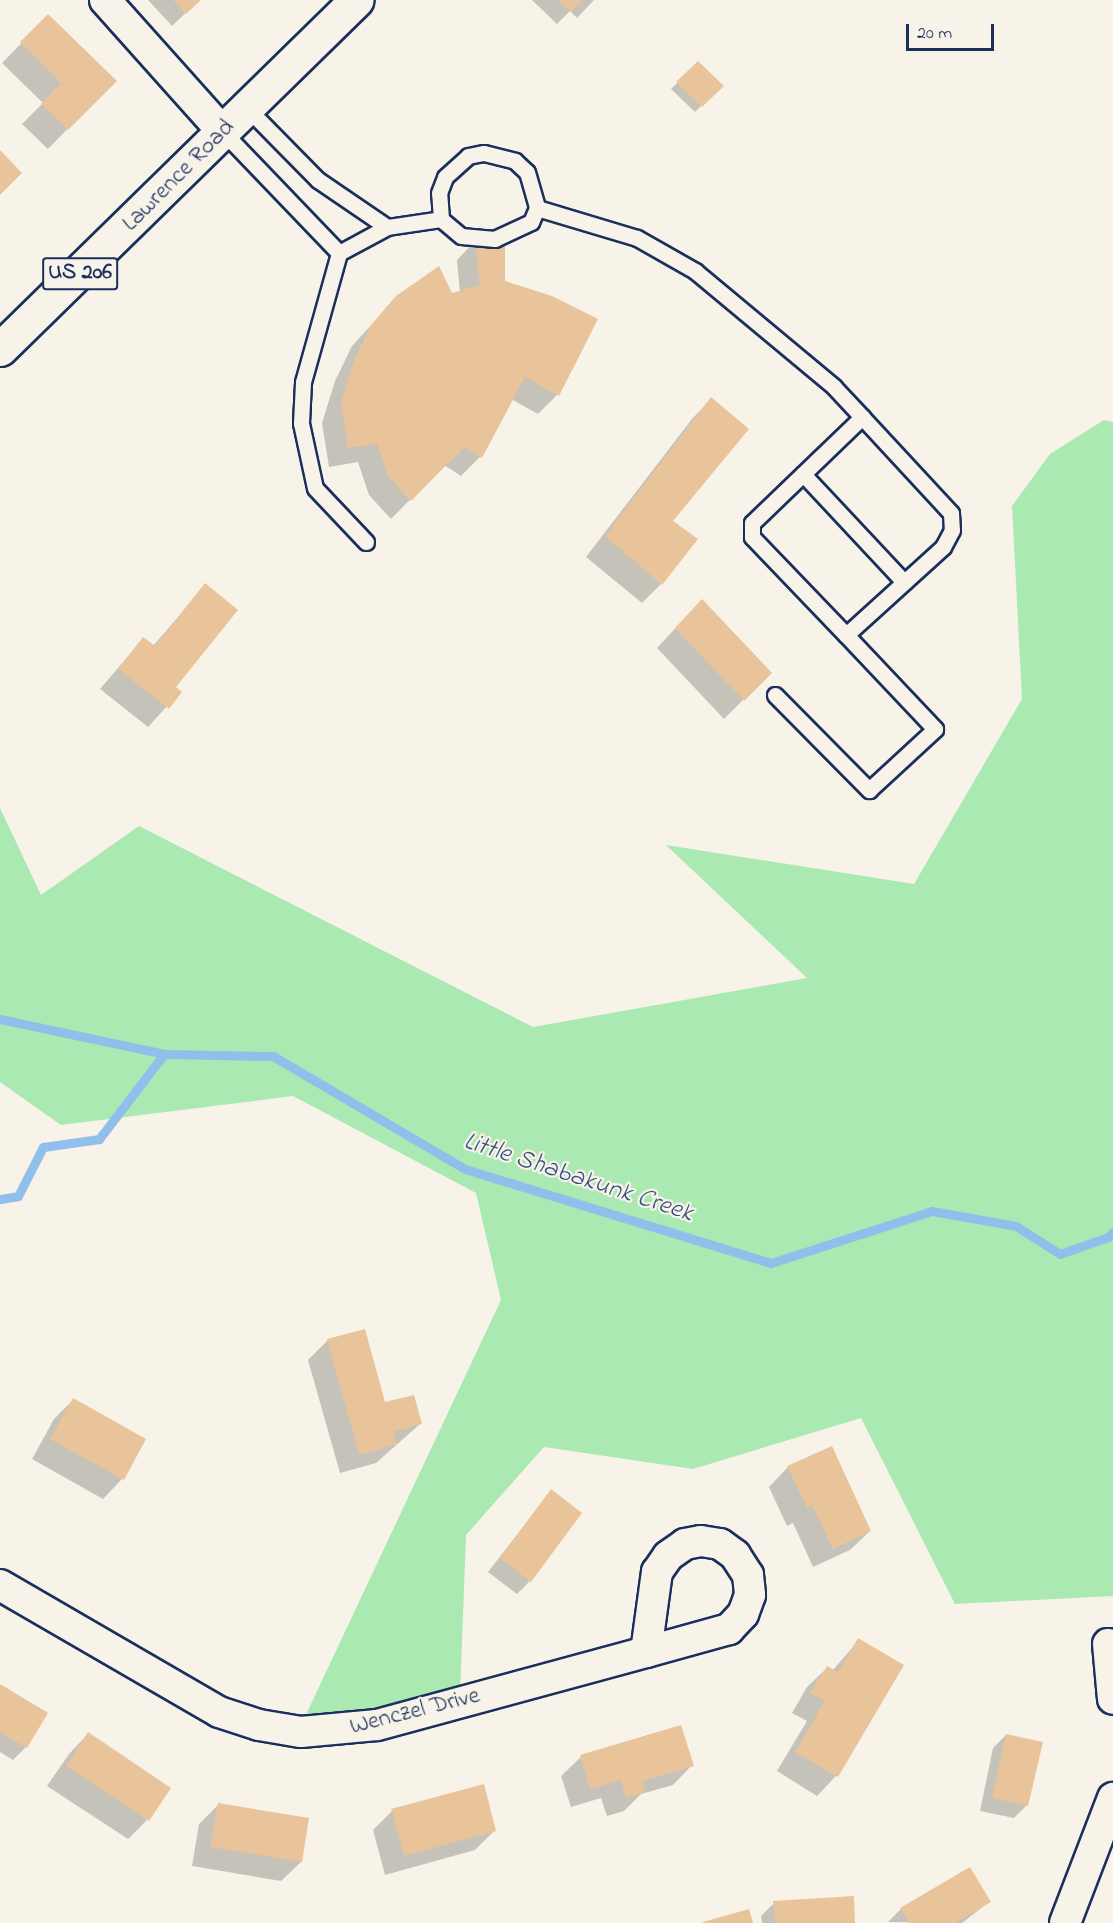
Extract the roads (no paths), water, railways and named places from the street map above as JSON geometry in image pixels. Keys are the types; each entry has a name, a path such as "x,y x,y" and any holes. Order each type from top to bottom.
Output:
{"main road":[{"name":"Lawrence Road","path":"0,349 224,133 357,0"}],"street":[{"path":"105,0 224,133"},
{"name":"Wenczel Drive","path":"0,1585 219,1712 258,1725 301,1732 377,1725 646,1652"},
{"path":"1107,1644 1113,1699"},
{"path":"1065,1923 1113,1798"}],"lane":[{"path":"247,108 318,180 387,227"},
{"path":"224,133 339,253"},
{"path":"484,153 515,161 527,172 537,208 531,222 495,239 461,236 441,219 439,193 445,177 468,156 484,153"},
{"path":"537,208 637,238 695,271 834,387 951,513 952,530 943,547 846,635"},
{"path":"366,542 315,488 301,423 303,382 339,253 387,227 441,219"},
{"path":"775,695 868,790 935,729 752,537 752,523 862,417"},
{"path":"803,474 904,582"}],"waterway":[{"name":"Little Shabakunk Creek","path":"0,1019 164,1054 273,1056 465,1169 771,1263 932,1211 1016,1226 1060,1254 1108,1237 1113,1232"},
{"path":"0,1199 18,1196 43,1147 99,1139 164,1054"}]}
